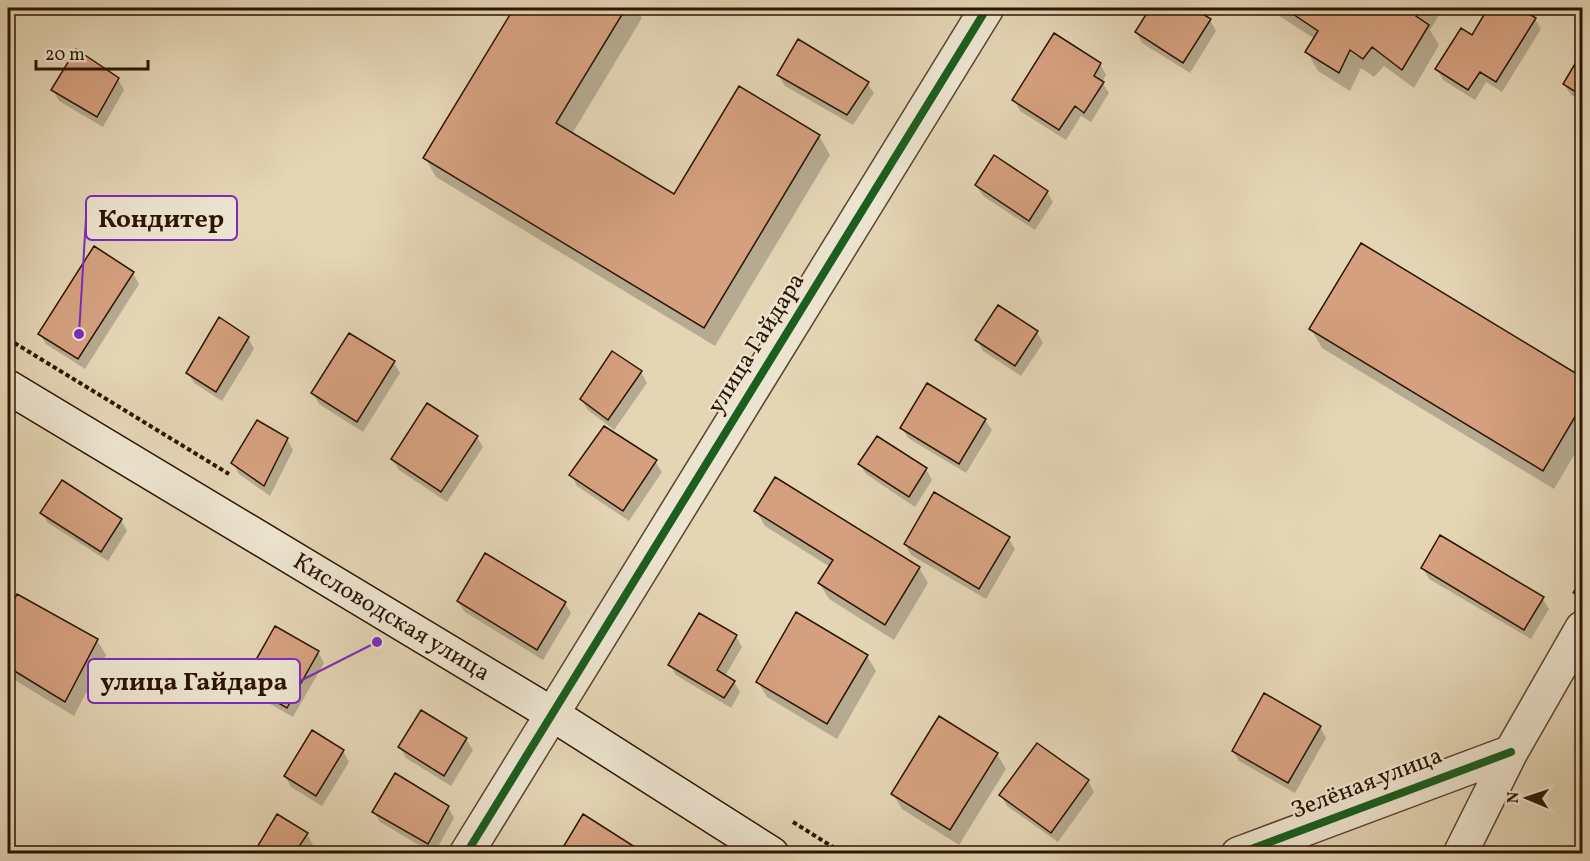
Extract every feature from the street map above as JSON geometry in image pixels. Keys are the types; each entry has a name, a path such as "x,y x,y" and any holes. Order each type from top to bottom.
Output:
{"street":[{"name":"улица Гайдара","path":"466,854 987,8"},
{"name":"Кисловодская улица","path":"8,387 552,714 772,854"},
{"path":"1460,854 1511,752 1582,628"},
{"name":"Зелёная улица","path":"1238,854 1511,752"}],"building":[{"path":"514,8 626,8 556,123 674,194 739,86 820,135 704,328 423,158"},
{"path":"1150,8 1193,8 1211,19 1183,63 1135,32"},
{"path":"1284,8 1421,8 1416,16 1429,25 1402,70 1372,47 1363,59 1350,50 1339,73 1305,52 1318,31"},
{"path":"1488,8 1519,8 1536,18 1496,82 1480,72 1468,90 1435,69 1461,28 1472,35"},
{"path":"1054,33 1101,63 1094,76 1104,82 1084,113 1075,106 1059,130 1012,100"},
{"path":"798,39 869,82 847,115 777,75"},
{"path":"76,49 119,78 97,117 51,90"},
{"path":"1582,52 1582,96 1563,84"},
{"path":"994,155 1048,191 1029,221 975,185"},
{"path":"1361,243 1582,377 1582,405 1543,471 1309,329"},
{"path":"94,246 134,272 78,359 38,334"},
{"path":"998,305 1038,331 1015,366 975,340"},
{"path":"219,317 249,337 216,392 186,373"},
{"path":"349,333 395,361 357,422 311,393"},
{"path":"612,351 642,371 608,420 580,399"},
{"path":"927,383 986,419 959,464 900,428"},
{"path":"427,403 478,436 441,492 391,459"},
{"path":"257,420 288,438 264,486 231,463"},
{"path":"604,426 657,460 623,511 569,475"},
{"path":"877,436 927,468 909,497 858,464"},
{"path":"775,477 920,567 885,625 818,583 833,560 754,511"},
{"path":"62,480 122,519 101,552 40,513"},
{"path":"934,492 1010,537 979,589 904,544"},
{"path":"1440,535 1544,597 1524,630 1421,568"},
{"path":"485,553 566,602 537,650 457,601"},
{"path":"17,594 98,639 65,702 8,667 8,612"},
{"path":"796,612 868,655 827,724 756,682"},
{"path":"699,613 737,635 717,670 735,681 724,698 668,665"},
{"path":"275,626 319,651 287,708 243,683"},
{"path":"1264,693 1321,726 1288,783 1232,751"},
{"path":"421,710 467,738 444,776 398,747"},
{"path":"939,716 998,753 950,830 891,794"},
{"path":"312,730 344,750 316,796 284,776"},
{"path":"1037,743 1089,780 1051,833 999,795"},
{"path":"395,773 449,806 428,844 372,812"},
{"path":"277,814 308,833 298,848 307,854 253,854"},
{"path":"583,814 646,854 559,854"}],"cycle path":[{"path":"466,854 987,8"},
{"path":"1238,854 1511,752"}],"place":[{"name":"Кондитер","path":"79,334"},
{"name":"улица Гайдара","path":"377,642"}]}
